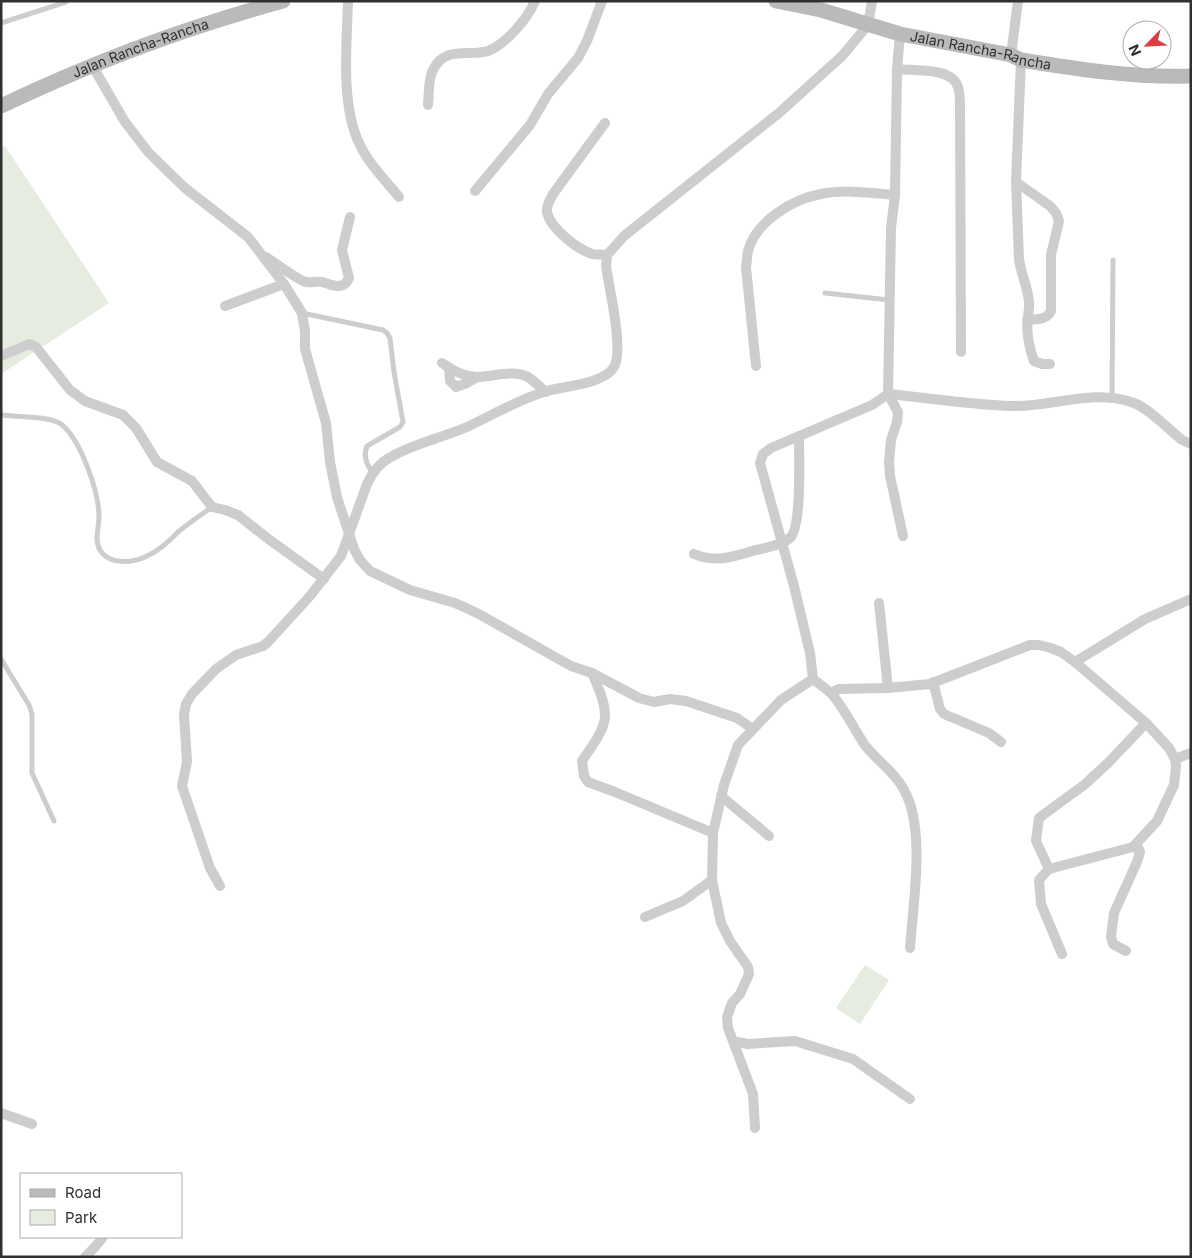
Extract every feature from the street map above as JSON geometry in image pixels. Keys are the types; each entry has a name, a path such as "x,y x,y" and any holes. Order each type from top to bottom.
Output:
{"main road":[{"name":"Jalan Rancha-Rancha","path":"1,106 92,65 217,21 283,1"},
{"name":"Jalan Rancha-Rancha","path":"776,1 821,10 900,34 1016,57 1100,72 1158,77 1191,76"}],"street":[{"path":"348,1 346,75 353,127 369,161 399,197"},
{"path":"428,104 432,70 446,56 454,53 486,52 496,47 521,24 535,1"},
{"path":"475,191 530,125 548,94 578,58 587,41 602,1"},
{"path":"220,886 210,868 182,786 187,762 184,714 186,704 192,694 227,660 263,646 268,642 324,579 341,556 367,484 372,472 379,464 399,453 466,427 546,392 599,379 608,374 614,367 618,356 618,342 606,266 607,255 624,236 779,113 842,56 868,25 872,1"},
{"path":"1018,1 1016,182 1020,271 1030,303 1027,320 1028,340 1034,361 1050,364"},
{"path":"900,34 896,70 895,195 889,300 888,394 898,412 891,440 889,462 890,476 903,536"},
{"path":"92,65 125,122 149,153 185,188 248,237 284,284 302,313 305,330 305,349 326,423 330,462 337,497 354,549 360,560 370,571 410,590 455,603 470,610 520,636 571,666 592,673 639,698 654,702 670,699 686,701 737,718 753,728"},
{"path":"896,70 943,73 953,77 958,87 960,107 961,352"},
{"path":"605,123 553,194 548,203 547,213 559,233 592,254 607,255"},
{"path":"1016,182 1050,206 1056,213 1059,221 1051,255 1051,311 1045,318 1027,320"},
{"path":"756,366 746,266 748,251 755,236 784,209 806,198 821,194 847,192 895,195"},
{"path":"261,254 306,282 322,282 330,286 346,284 348,278 342,250 350,217"},
{"path":"225,306 284,284"},
{"path":"1,356 30,344 36,347 70,390 85,401 124,415 136,428 157,462 192,481 212,508 238,515 324,579"},
{"path":"445,365 450,381 456,387 477,377 517,374 527,376 546,392"},
{"path":"910,948 916,872 914,816 911,805 902,785 867,747 831,693 813,679 810,653 794,586 760,463 763,454 771,448 872,405 888,394 1012,406 1035,406 1087,397 1112,398 1134,403 1182,440 1191,444"},
{"path":"694,554 704,558 727,558 781,543 790,538 795,530 798,517 799,436"},
{"path":"1075,662 1145,619 1191,599"},
{"path":"879,603 888,688"},
{"path":"831,693 839,688 918,686 1030,645 1039,645 1051,648 1075,662 1146,723 1169,748 1176,759 1174,785 1157,821 1133,847 1049,869 1039,880 1041,904 1062,954"},
{"path":"592,673 599,688 606,714 600,734 582,761 584,776 588,782 713,833"},
{"path":"755,1128 753,1094 728,1028 727,1016 749,974 748,967 730,942 721,922 712,880 713,833 721,796 738,745 781,700 813,679"},
{"path":"933,682 940,709 944,714 989,733 1001,742"},
{"path":"1049,869 1036,841 1039,818 1108,763 1146,723"},
{"path":"1176,759 1191,753"},
{"path":"721,796 769,836"},
{"path":"1126,952 1114,944 1111,937 1114,913 1140,852 1133,847"},
{"path":"645,917 683,901 712,880"},
{"path":"733,1042 748,1044 794,1040 854,1059 910,1099"},
{"path":"1,1113 32,1124"},
{"path":"85,1257 102,1238"}],"lane":[{"path":"1,23 66,2"},
{"path":"1112,398 1113,260"},
{"path":"825,293 889,300"},
{"path":"302,313 383,330 390,338 403,422 400,427 365,449 366,460 372,472"},
{"path":"1,415 52,420 66,430 78,449 96,491 100,551 113,560 133,561 156,551 212,508"},
{"path":"1,659 32,714 32,773 54,821"}],"green space":[{"path":"5,146 109,303 1,374 1,148"},
{"path":"865,965 889,980 860,1024 836,1008"}]}
